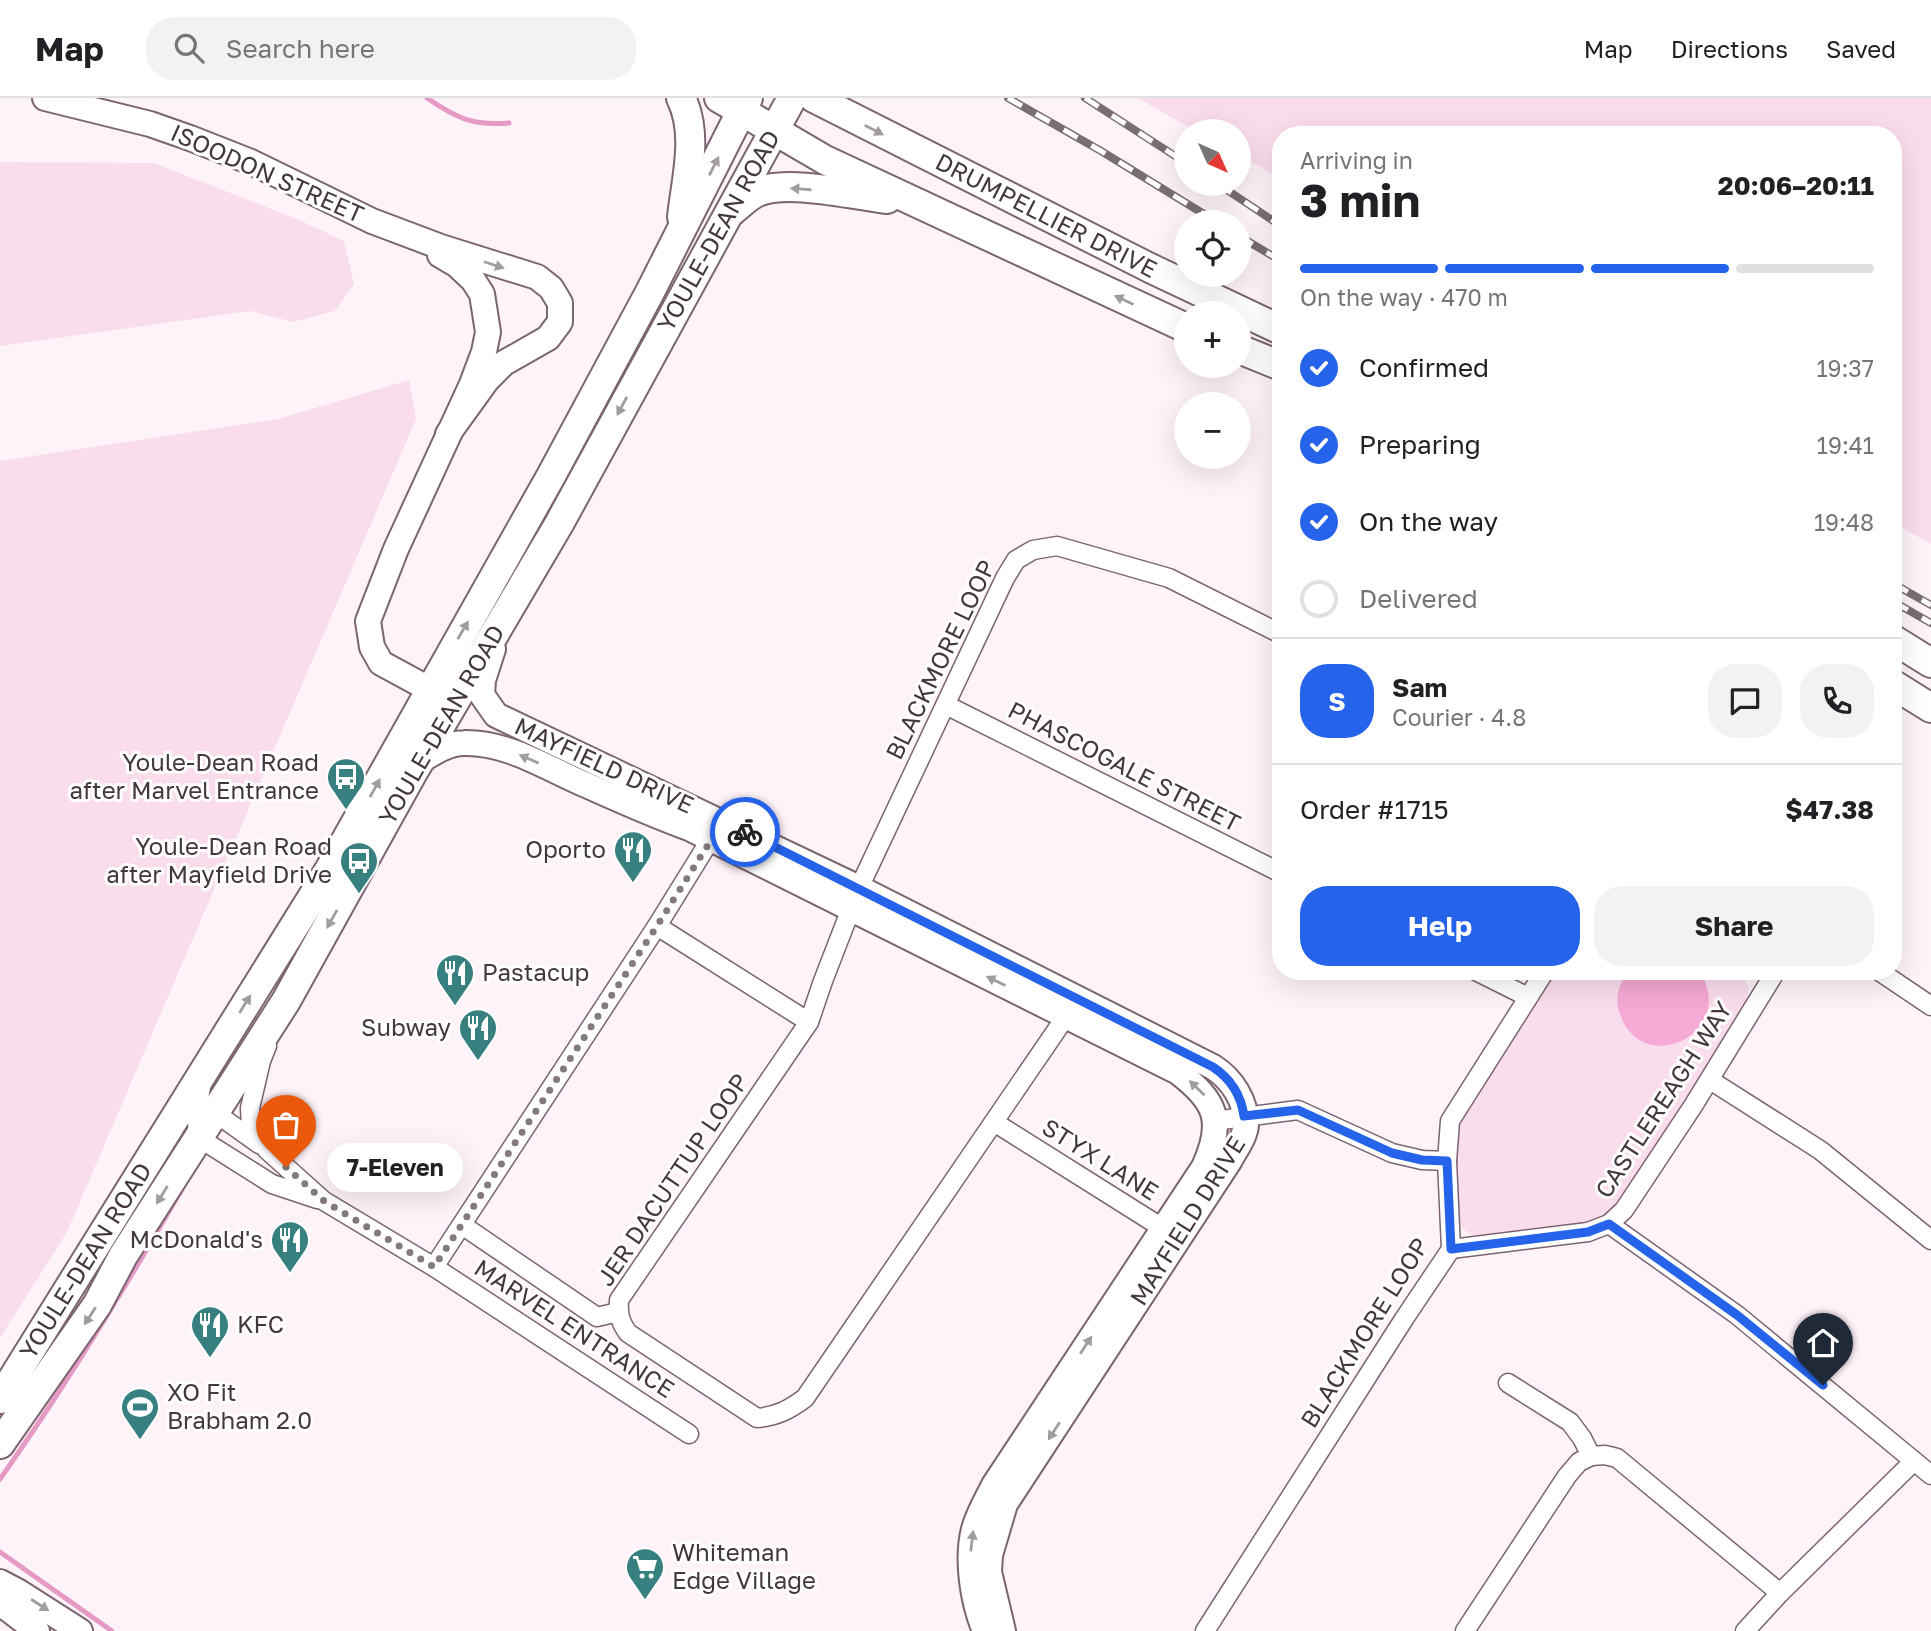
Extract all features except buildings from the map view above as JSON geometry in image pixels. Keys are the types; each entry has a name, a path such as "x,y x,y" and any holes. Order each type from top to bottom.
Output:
{"main road":[{"path":"680,234 690,135 689,121 681,98"},
{"name":"YOULE-DEAN ROAD","path":"0,1444 97,1305 203,1122 286,1001 478,659 512,607 792,98"},
{"name":"DRUMPELLIER DRIVE","path":"814,98 839,105 1150,268 1272,326"},
{"name":"YOULE-DEAN ROAD","path":"0,1399 328,872 551,476 680,234 736,103"},
{"name":"DRUMPELLIER DRIVE","path":"736,103 775,132 825,160 1174,322"},
{"path":"726,215 757,192 777,187 918,204"},
{"path":"1251,354 1272,362"},
{"path":"1902,645 1931,663"},
{"path":"1902,690 1931,708"}],"street":[{"name":"ISOODON STREET","path":"44,98 150,124 190,138 251,162 372,221 498,266 537,277 551,288 560,303 560,322 548,338 504,363 486,380 448,434"},
{"name":"ISOODON STREET","path":"406,234 457,265 473,280 482,293 488,332 482,360 396,548 368,621 372,647 381,663 429,689"},
{"name":"BLACKMORE LOOP","path":"855,898 1005,578 1016,560 1033,550 1058,546 1169,578 1272,630"},
{"name":"MAYFIELD DRIVE","path":"512,607 489,659 483,680 482,695 496,715 717,830 1072,1008 1220,1072 1238,1094 1246,1126 1230,1160 1172,1234 994,1485 974,1526 970,1545 973,1593 985,1631"},
{"path":"429,689 441,689 450,685 478,659"},
{"name":"PHASCOGALE STREET","path":"946,705 1272,868"},
{"name":"MAYFIELD DRIVE","path":"420,761 442,748 462,743 492,745 717,830"},
{"path":"434,1267 717,830"},
{"name":"JER DACUTTUP LOOP","path":"855,898 822,981 809,1023 619,1300 618,1312 628,1333 757,1418 774,1416 805,1398 1072,1008"},
{"path":"657,926 809,1023"},
{"path":"1494,980 1528,997"},
{"name":"BLACKMORE LOOP","path":"1205,1631 1451,1249 1447,1161 1450,1121 1539,980"},
{"name":"CASTLEREAGH WAY","path":"1451,1249 1588,1232 1609,1224 1624,1209 1710,1080 1766,980"},
{"path":"1892,980 1931,1006"},
{"name":"MARVEL ENTRANCE","path":"286,1001 261,1061 250,1108 251,1127 267,1150 324,1201 434,1267 689,1434"},
{"name":"MAYFIELD DRIVE","path":"1003,1631 989,1572 992,1546 1005,1504 1172,1234 1208,1159 1214,1140 1211,1104 1200,1089 1178,1072 1072,1008"},
{"path":"156,1149 181,1123 203,1122 200,1091 209,1062"},
{"path":"1710,1080 1820,1150 1931,1240"},
{"path":"1214,1121 1298,1110 1392,1153 1422,1160 1447,1161"},
{"name":"MARVEL ENTRANCE","path":"203,1122 267,1150"},
{"name":"MARVEL ENTRANCE","path":"203,1122 272,1184 324,1201"},
{"name":"STYX LANE","path":"994,1122 1172,1234"},
{"path":"1609,1224 1737,1315 1931,1475"},
{"path":"462,1225 597,1317 618,1312"},
{"path":"1508,1383 1570,1422 1583,1438 1591,1456"},
{"path":"1465,1631 1567,1476 1579,1462 1591,1456 1605,1455 1616,1458 1780,1593"},
{"path":"1745,1631 1914,1461"},
{"path":"0,1582 80,1631"},
{"path":"0,1603 37,1631"}],"shaded area":[{"path":"1137,98 1931,98 1931,544 1902,528 1902,126 1272,126 1272,174 1251,162 1251,119 1175,119"},
{"path":"0,162 154,163 299,220 344,241 354,284 335,311 293,322 250,311 0,346"},
{"path":"409,380 416,419 67,1232 0,1338 0,461 278,419"},
{"path":"1545,980 1744,980 1749,988 1745,1007 1612,1215 1574,1231 1479,1239 1464,1230 1454,1218 1450,1137 1465,1106"},
{"path":"1703,980 1708,992 1707,1012 1698,1028 1684,1039 1667,1045 1649,1044 1633,1035 1621,1017 1618,999 1622,982"}],"waterway":[{"path":"427,98 465,119 485,123 509,123"},
{"path":"0,1479 94,1336 182,1189"},
{"path":"0,1552 112,1631"}],"railway":[{"path":"1008,98 1197,210"},
{"path":"1085,98 1174,155"},
{"path":"1236,196 1272,220"},
{"path":"1251,243 1272,256"},
{"path":"1902,589 1931,605"},
{"path":"1902,607 1931,623"}],"way so far":[{"path":"286,1167 324,1201 434,1267 723,821 745,832"}],"place":[{"name":"Youle-Dean Road after Marvel Entrance","path":"346,811"},
{"name":"Oporto","path":"633,884"},
{"name":"Youle-Dean Road after Mayfield Drive","path":"359,895"},
{"name":"Pastacup","path":"455,1007"},
{"name":"Subway","path":"478,1062"},
{"name":"7-Eleven","path":"286,1167"},
{"name":"McDonald's","path":"290,1274"},
{"name":"KFC","path":"210,1359"},
{"name":"XO Fit Brabham 2.0","path":"140,1441"},
{"name":"Whiteman Edge Village","path":"645,1601"}],"route":[{"path":"745,832 1213,1067 1233,1086 1244,1116 1298,1110 1392,1153 1422,1160 1447,1161 1451,1249 1588,1232 1609,1224 1737,1315 1823,1385"}]}
